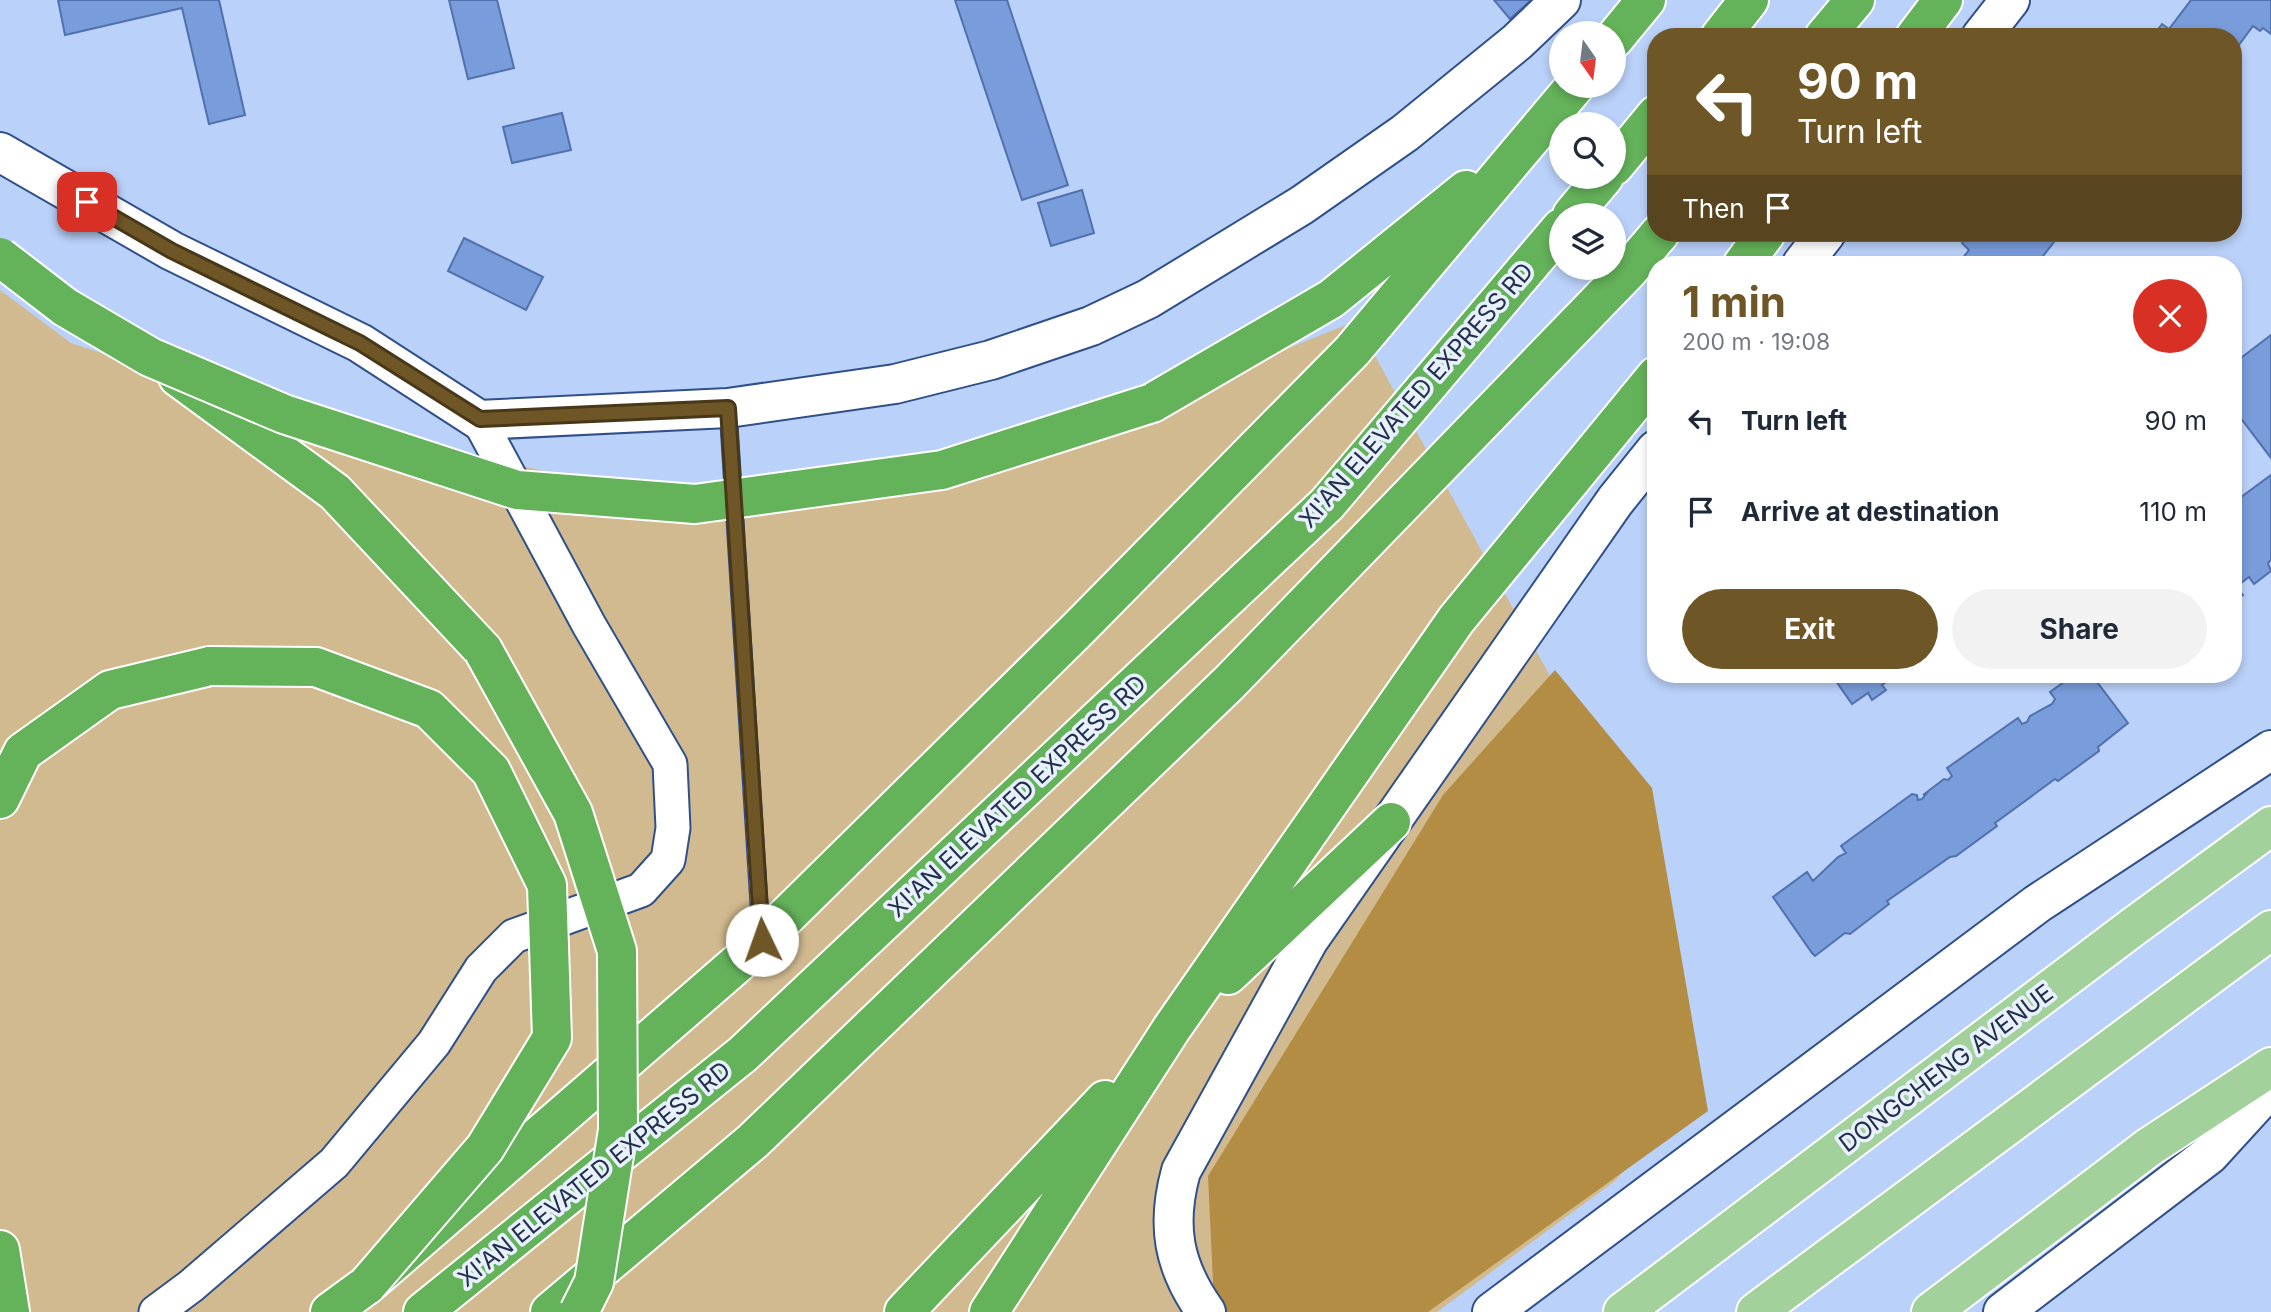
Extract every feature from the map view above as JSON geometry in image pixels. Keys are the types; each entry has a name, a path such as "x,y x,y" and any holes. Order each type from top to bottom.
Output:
{"highway":[{"path":"1626,24 1646,0"},
{"path":"1727,28 1749,0"},
{"path":"1832,28 1855,0"},
{"path":"1922,28 1943,0"},
{"path":"330,1312 367,1285 762,940 1078,629 1352,351 1565,98"},
{"path":"1626,151 1647,126"},
{"path":"149,356 284,415 517,490 695,504 942,470 1152,403 1331,299 1535,133"},
{"path":"1582,203 1594,189"},
{"name":"XI'AN ELEVATED EXPRESS RD","path":"423,1312 743,1054 1326,504 1549,242"},
{"path":"550,1312 753,1141 1229,683 1628,271 1652,242"},
{"path":"1748,256 1759,242"},
{"path":"0,257 65,307 149,356 335,492 483,650 573,813 617,951 618,1130 594,1282 579,1312"},
{"path":"989,1312 1172,1028 1456,620 1647,387"},
{"path":"0,799 23,752 110,690 210,666 316,667 429,709 491,771 547,885 552,1038 485,1148 367,1285"},
{"path":"904,1312 1172,1028 1391,822"},
{"path":"0,1250 9,1312"}],"main road":[{"name":"DONGCHENG AVENUE","path":"1623,1312 2271,826"},
{"path":"1756,1312 2271,930"},
{"path":"1931,1312 2149,1147 2271,1067"}],"street":[{"path":"480,419 728,408 895,384 991,360 1091,326 1148,299 1302,205 1405,133 1517,42 1561,0"},
{"path":"1988,28 2010,0"},
{"path":"0,152 172,251 360,343 480,419 589,625 670,764 673,828 668,860 641,890 514,936 481,970 434,1043 334,1163 191,1286 156,1312"},
{"path":"1808,256 1819,242"},
{"path":"1206,1312 1184,1274 1176,1252 1173,1210 1181,1171 1308,941 1615,501 1647,461"},
{"path":"1492,1312 2037,904 2271,750"},
{"path":"2003,1312 2209,1156 2271,1087"},
{"path":"0,1285 9,1312"}],"lane":[{"path":"728,408 762,940"}],"shaded area":[{"path":"0,290 71,343 284,414 695,504 942,470 1152,403 1356,321 1550,676 1666,1120 1615,1181 1437,1312 0,1312"},
{"path":"1555,670 1652,788 1708,1111 1428,1312 1222,1312 1214,1302 1208,1176 1443,795"}],"building":[{"path":"58,0 219,0 245,115 209,124 182,8 65,35"},
{"path":"449,0 497,0 514,68 468,79"},
{"path":"955,0 1007,0 1068,185 1022,200"},
{"path":"1494,0 1531,0 1510,19"},
{"path":"2191,0 2271,0 2271,34 2263,28 2260,31 2253,26 2242,41 2242,28 2170,28"},
{"path":"562,113 571,150 512,163 503,127"},
{"path":"1082,190 1094,233 1051,246 1038,203"},
{"path":"464,238 543,277 526,310 448,271"},
{"path":"2054,242 2043,256 1964,256 1969,250 1962,243"},
{"path":"2271,335 2271,458 2242,420 2242,357"},
{"path":"2271,475 2271,560 2268,563 2271,571 2254,584 2249,577 2242,582 2242,496"},
{"path":"1837,683 1885,683 1882,685 1886,690 1872,700 1868,693 1852,704"},
{"path":"2062,683 2098,683 2128,723 2098,747 2099,751 2058,781 2055,779 1995,823 1997,826 1887,901 1889,904 1850,934 1845,933 1815,956 1773,897 1807,872 1813,881 1838,857 1846,853 1841,846 1912,794 1917,795 1918,800 1922,799 1926,794 1923,795 1952,776 1947,768 2018,718 2022,724 2027,722 2030,716 2052,704 2055,699 2050,692"}],"route":[{"path":"87,202 172,251 360,343 480,419 728,408 762,940"}]}
